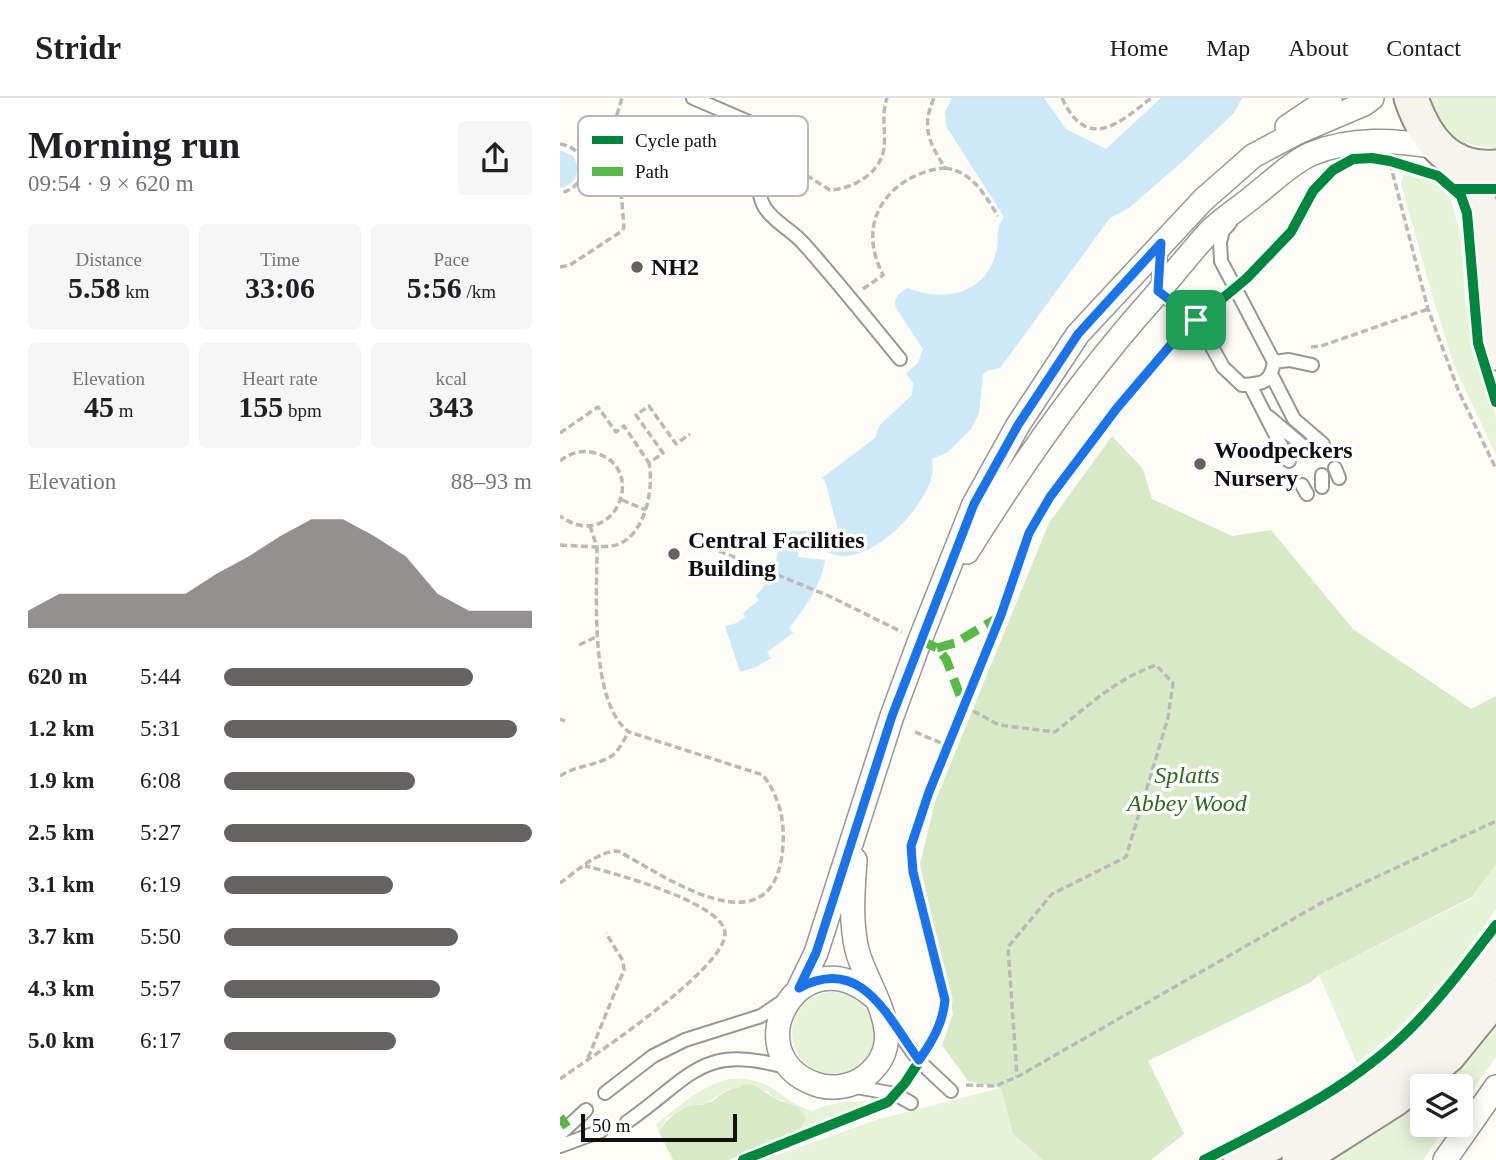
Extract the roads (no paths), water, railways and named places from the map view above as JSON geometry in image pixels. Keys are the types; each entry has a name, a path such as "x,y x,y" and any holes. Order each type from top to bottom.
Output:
{"street":[{"path":"858,823 852,906 857,950 887,1028 886,1047 878,1064 864,1078 847,1086 821,1087 805,1081 791,1069 782,1055 777,1039 778,1023 783,1007 797,991 816,953 892,716 974,504 1018,425 1078,334 1203,200 1294,122 1330,98"},
{"path":"1253,156 1372,98"},
{"path":"1411,98 1420,124 1476,188 1483,218 1492,339 1496,353"},
{"path":"939,598 1048,429 1116,339 1212,229 1284,172 1310,155 1341,145 1377,141 1408,142 1487,168 1496,167"},
{"path":"1240,1160 1296,1131 1359,1093 1423,1039 1460,1000 1496,953"},
{"path":"797,991 814,980 831,977 847,979 862,986 879,1004"},
{"path":"1299,1160 1395,1098 1448,1056 1496,997"},
{"path":"1445,1160 1496,1087"}],"lane":[{"path":"693,98 735,116"},
{"path":"761,196 772,218 802,240 900,359"},
{"path":"1236,211 1223,231 1220,242 1221,261 1274,362 1272,376 1294,419 1323,444"},
{"path":"1161,243 1158,291 1196,320 1223,367 1242,385 1265,382 1272,376"},
{"path":"1274,362 1289,360 1312,365"},
{"path":"1250,384 1289,461"},
{"path":"1264,413 1309,451"},
{"path":"605,1093 653,1056 685,1041 761,1016 797,991"},
{"path":"879,1004 919,1060 951,1091"},
{"path":"626,1122 659,1100 686,1075 708,1063 750,1058 791,1069"},
{"path":"847,1086 895,1094 911,1103"},
{"path":"560,1134 586,1110"},
{"path":"560,1146 601,1131"}],"water":[{"path":"952,98 1044,98 1066,129 1106,149 1161,98 1242,98 1234,113 1183,161 1129,208 1110,218 1000,368 983,374 979,413 971,429 948,452 932,459 932,475 928,488 898,528 872,548 858,554 844,556 810,548 798,552 798,557 825,560 816,588 789,628 793,633 767,652 771,658 740,672 725,626 737,623 745,617 743,613 759,600 755,596 768,580 779,547 774,546 776,532 807,531 807,535 839,533 822,478 875,438 880,425 912,395 913,383 906,373 918,363 923,349 896,308 897,296 907,288 936,295 964,291 985,275 992,263 997,247 998,229 1004,217 946,126 945,112"},
{"path":"560,150 573,156 577,172 574,180 560,188"}],"place":[{"name":"NH2","path":"637,267"},
{"name":"Woodpeckers Nursery","path":"1200,464"},
{"name":"Central Facilities Building","path":"674,554"}],"park label":[{"name":"Splatts Abbey Wood","path":"1187,789"}]}
